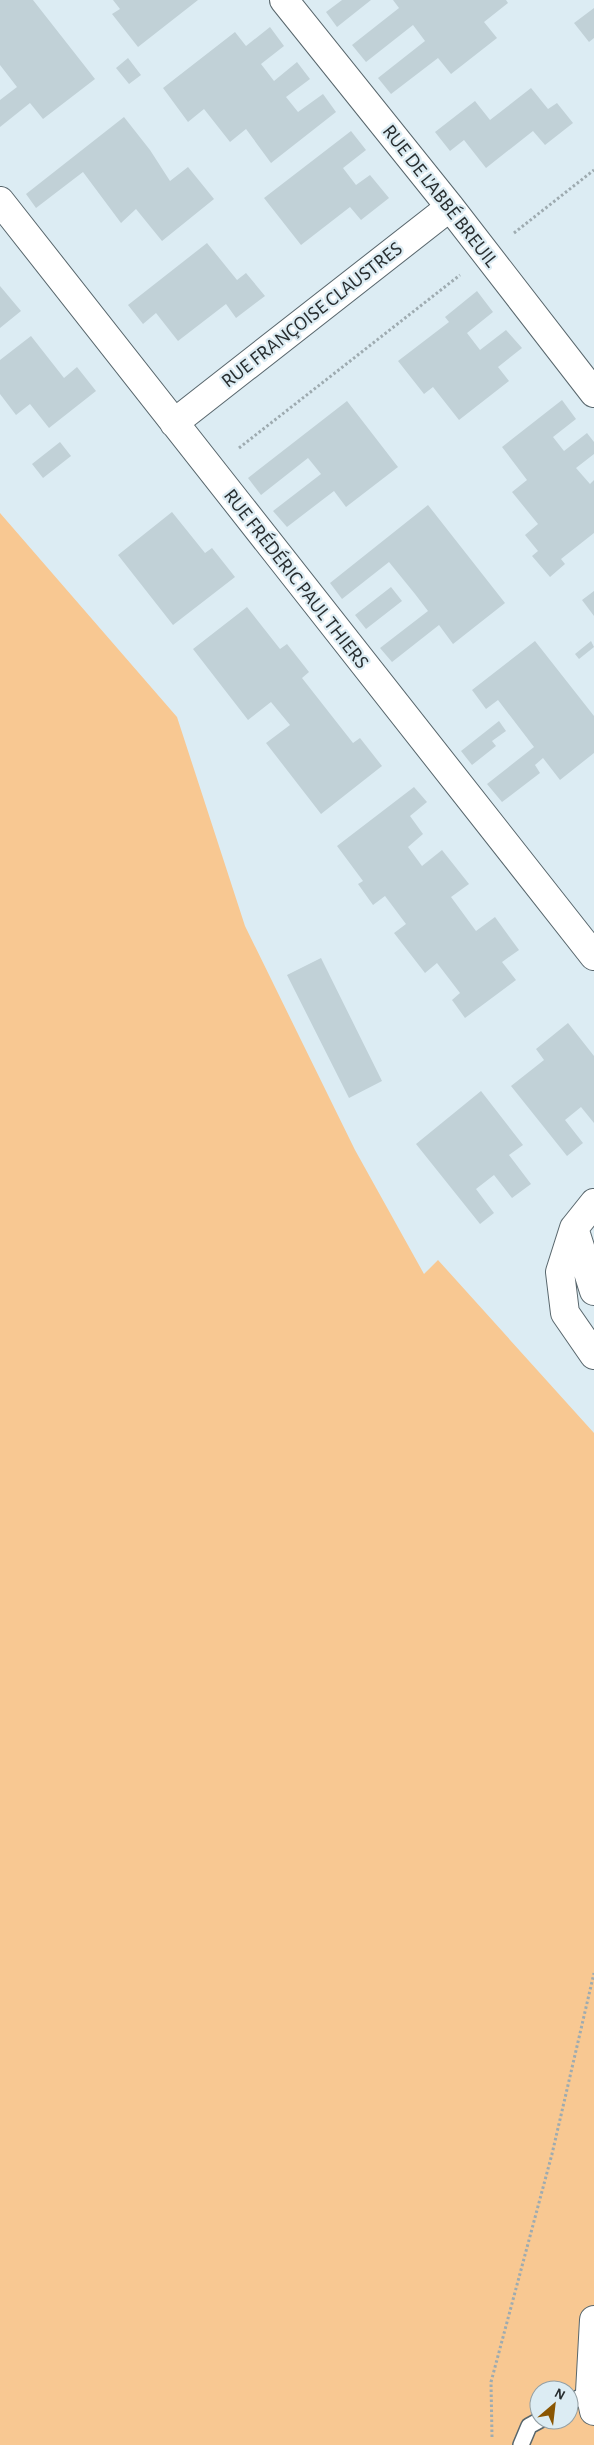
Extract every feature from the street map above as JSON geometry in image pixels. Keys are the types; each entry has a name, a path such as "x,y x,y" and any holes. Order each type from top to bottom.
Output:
{"street":[{"name":"RUE DE L'ABBÉ BREUIL","path":"284,0 450,207 594,393"},
{"name":"RUE FRÉDÉRIC PAUL THIERS","path":"0,201 594,956"},
{"name":"RUE FRANÇOISE CLAUSTRES","path":"174,423 450,207"},
{"path":"594,1203 574,1228 560,1272 565,1313 594,1355"},
{"path":"574,1228 594,1291"},
{"path":"584,2402 594,2320"}],"lane":[{"path":"522,2445 529,2426"}],"path":[{"path":"210,470 594,170"},
{"path":"492,2445 491,2382 552,2154 594,1973"}],"shaded area":[{"path":"0,513 177,717 245,926 355,1150 424,1274 438,1260 594,1433 594,2445 0,2445"}],"building":[{"path":"0,0 33,0 95,79 43,119 30,103 0,127 0,100 17,87 0,65"},
{"path":"113,0 198,0 138,47 112,14 120,9"},
{"path":"342,0 371,0 337,27 326,12"},
{"path":"393,0 506,0 508,3 484,22 497,38 451,74 438,58 391,94 378,78 425,41 413,25 366,62 352,45 399,8"},
{"path":"594,8 594,38 589,42 574,23"},
{"path":"270,27 284,46 261,64 274,81 297,62 310,79 286,97 298,112 323,94 336,112 271,163 246,129 230,142 204,109 188,122 163,88 235,32 246,46"},
{"path":"128,58 141,75 129,84 116,68"},
{"path":"531,88 548,109 557,103 573,123 545,145 533,131 486,168 464,140 450,151 435,132 475,101 490,120"},
{"path":"124,117 150,150 170,181 188,167 214,199 162,241 136,209 121,223 83,172 36,208 26,194"},
{"path":"351,131 366,150 343,168 356,185 370,175 389,198 361,220 350,207 301,245 264,198"},
{"path":"207,243 237,280 246,273 265,296 236,318 226,304 178,341 156,313 143,324 128,305"},
{"path":"0,286 21,311 0,328"},
{"path":"477,291 493,312 467,333 480,350 506,330 522,348 498,367 509,381 459,420 433,387 424,394 398,361 449,322 445,317"},
{"path":"31,336 64,378 77,367 96,391 49,428 30,404 16,415 0,394 0,360"},
{"path":"562,400 576,419 553,437 564,451 587,433 594,442 594,454 576,468 590,484 594,480 594,533 561,559 565,564 550,577 532,556 538,551 525,535 538,524 512,492 527,480 502,447"},
{"path":"347,401 398,467 346,507 334,491 287,527 273,511 321,474 308,458 261,495 248,478"},
{"path":"60,442 71,456 43,478 32,464"},
{"path":"428,505 505,603 453,644 439,625 392,662 380,648 428,611 415,594 389,562 342,599 330,583"},
{"path":"172,512 205,553 212,548 235,577 173,625 118,555"},
{"path":"391,587 402,601 366,629 355,615"},
{"path":"594,591 594,616 582,600"},
{"path":"247,607 280,649 287,644 309,672 302,678 353,743 360,738 382,766 321,814 266,743 290,725 271,702 248,720 193,649"},
{"path":"535,641 594,716 594,753 560,780 543,758 535,765 540,773 502,802 487,784 534,747 498,700 486,709 472,690"},
{"path":"591,641 594,647 579,659 575,654"},
{"path":"499,721 506,731 492,741 496,746 472,765 461,751"},
{"path":"414,787 427,802 410,816 423,834 408,847 422,866 442,850 469,884 451,897 476,931 495,917 519,950 502,962 516,980 465,1018 452,1000 460,993 437,963 425,973 394,933 406,924 385,896 373,905 358,884 363,881 337,846"},
{"path":"321,958 382,1081 349,1098 287,975"},
{"path":"568,1023 594,1056 594,1123 581,1107 565,1120 583,1143 567,1156 511,1086 544,1060 536,1049"},
{"path":"481,1091 523,1145 509,1155 531,1184 512,1198 494,1175 476,1189 494,1213 480,1224 416,1144"}]}
